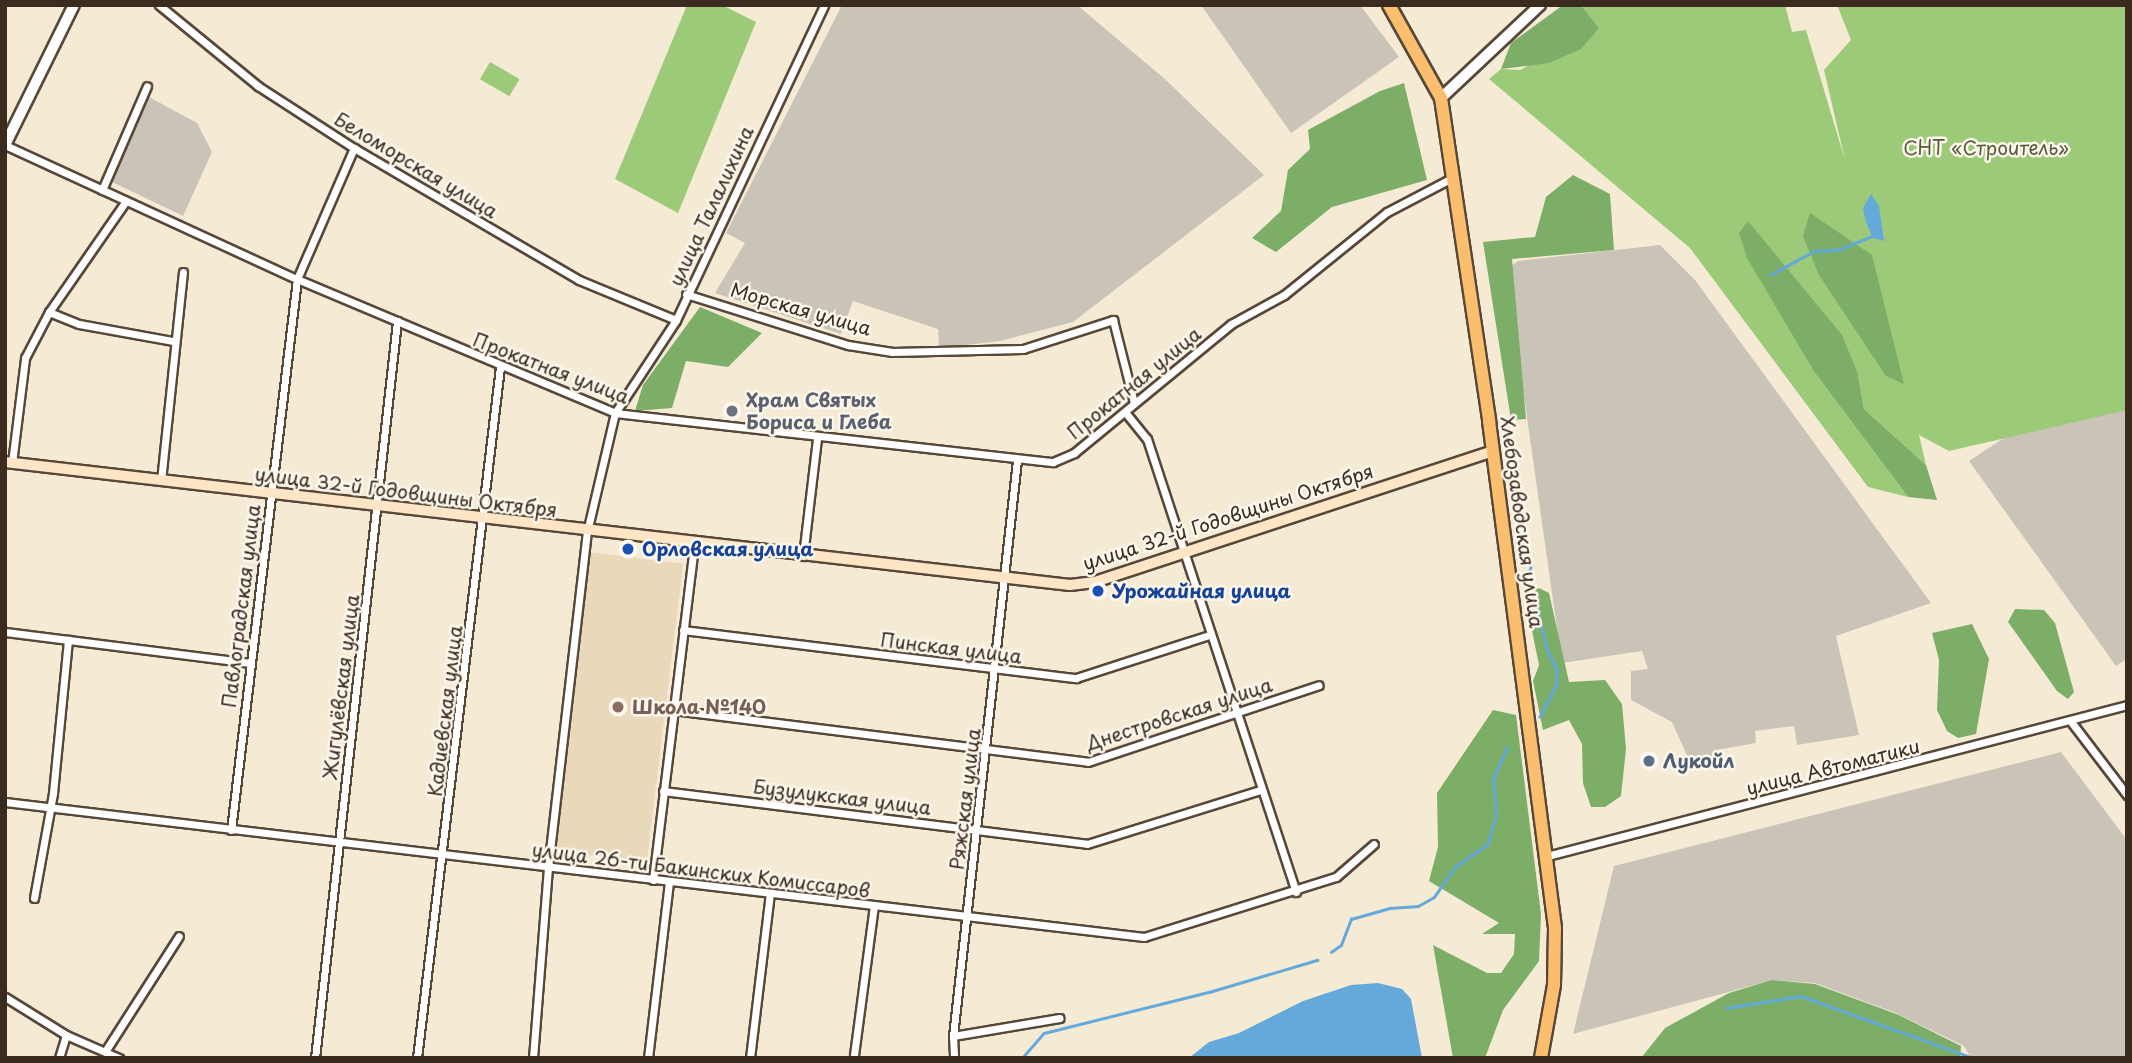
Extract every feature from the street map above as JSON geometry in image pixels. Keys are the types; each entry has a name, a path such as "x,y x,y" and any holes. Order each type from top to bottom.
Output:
{"main road":[{"name":"Хлебозаводская улица","path":"1389,5 1441,98 1454,177 1493,451 1555,928 1554,985 1541,1058"},
{"name":"улица 32-й Годовщины Октября","path":"9,462 694,545 1070,585 1095,582 1493,451"}],"street":[{"path":"5,145 74,5"},
{"name":"Беломорская улица","path":"159,5 257,86 354,148 579,280 676,320"},
{"name":"улица Талалихина","path":"615,413 676,320 824,5"},
{"path":"1441,98 1540,5"},
{"path":"102,190 147,86"},
{"name":"Прокатная улица","path":"5,145 297,279 500,367 615,413 817,439 1053,462 1074,453 1231,324 1284,295 1387,212 1454,177"},
{"name":"Павлоградская улица","path":"231,830 297,279 354,148"},
{"path":"9,462 25,358 50,312 126,201"},
{"path":"161,481 173,341 183,272"},
{"name":"Морская улица","path":"686,294 848,345 892,352 1023,349 1113,320 1134,403"},
{"path":"50,312 79,324 173,341"},
{"name":"Жигулёвская улица","path":"315,1058 379,507 397,321"},
{"name":"Кадиевская улица","path":"417,1058 484,520 500,367"},
{"path":"1125,412 1147,439 1209,635 1296,892"},
{"path":"533,1058 548,868 587,532 615,413"},
{"path":"803,557 817,439"},
{"name":"Ряжская улица","path":"954,1058 953,1036 988,751 1017,460"},
{"path":"653,880 694,545"},
{"name":"Пинская улица","path":"683,629 1076,678 1209,635"},
{"path":"5,632 249,663"},
{"path":"34,898 68,640"},
{"name":"Днестровская улица","path":"673,710 1088,762 1319,685"},
{"name":"улица Автоматики","path":"1547,856 2072,723 2127,705"},
{"path":"2072,723 2127,795"},
{"name":"Бузулукская улица","path":"663,791 1087,844 1260,790"},
{"name":"улица 26-ти Бакинских Комиссаров","path":"5,802 47,810 444,853 548,868 1144,937 1296,892 1336,877 1374,844"},
{"path":"648,1058 669,882"},
{"path":"750,1058 770,893"},
{"path":"854,1055 874,906"},
{"path":"106,1050 179,936"},
{"path":"5,997 66,1035 106,1050 119,1058"},
{"path":"953,1036 1059,1018"},
{"path":"59,1058 66,1035"}],"shaded area":[{"path":"842,5 1077,5 1166,80 1264,175 1073,322 1000,341 939,348 938,329 853,301 841,334 715,293 745,243 726,233"},
{"path":"1201,5 1360,5 1399,57 1291,133"},
{"path":"149,97 197,123 212,152 183,216 110,181"},
{"path":"1660,245 1695,280 1931,603 1836,636 1859,735 1797,745 1794,726 1755,731 1756,743 1716,750 1717,758 1690,762 1672,722 1631,700 1631,671 1648,669 1642,651 1562,663 1506,270 1518,261"},
{"path":"2127,407 2127,659 2116,666 1969,461 2013,432"},
{"name":"Школа №140","path":"588,552 683,564 647,862 551,851"},
{"path":"2061,752 2127,840 2127,1058 1971,1058 1964,1046 1896,1013 1815,983 1773,980 1573,1034 1614,866"}],"green space":[{"path":"687,5 722,5 756,22 678,213 615,179"},
{"path":"1563,5 1581,5 1599,28 1581,49 1549,63 1501,69 1511,43"},
{"name":"СНТ «Строитель»","path":"1581,5 1785,5 1792,32 1806,30 1845,160 1824,70 1851,40 1837,5 2127,5 2127,410 1949,451 1919,435 1926,465 1864,409 1858,374 1815,373 1908,497 1868,487 1690,248 1489,79 1501,69 1520,70 1599,28"},
{"path":"490,62 519,79 509,96 480,79"},
{"path":"1404,83 1427,180 1332,207 1276,252 1252,238 1281,211 1288,170 1310,149 1308,130 1380,91"},
{"path":"1573,175 1610,194 1614,250 1512,259 1526,419 1511,420 1483,242 1535,237 1546,197"},
{"path":"1810,213 1872,255 1904,384 1886,376 1819,275 1803,236"},
{"path":"1748,221 1842,335 1858,374 1864,409 1926,465 1937,500 1908,497 1815,373 1747,258 1739,233"},
{"path":"700,307 762,333 728,367 686,361 672,408 635,411 643,385"},
{"path":"1537,587 1549,593 1569,682 1605,680 1622,704 1626,749 1621,796 1605,807 1591,807 1583,783 1582,744 1569,720 1543,730 1533,681 1539,665 1527,606"},
{"path":"2015,609 2044,610 2055,623 2074,692 2068,699 2057,691 2008,622"},
{"path":"1972,624 1989,659 1976,734 1958,738 1947,731 1937,710 1939,660 1932,633"},
{"path":"1493,710 1516,715 1541,914 1539,961 1503,1010 1485,1058 1453,1058 1433,945 1487,973 1501,973 1514,954 1515,934 1482,934 1499,923 1429,881 1438,847 1437,793"},
{"path":"1772,980 1815,984 1899,1015 1961,1046 1960,1058 1641,1058 1665,1028 1729,993"}],"water":[{"path":"1871,194 1879,206 1884,241 1873,238 1866,222 1863,208"},
{"path":"1378,983 1402,989 1411,999 1422,1058 1189,1058 1209,1042 1239,1033 1303,1001 1351,985"}],"waterway":[{"path":"1770,275 1814,251 1840,249 1875,235"},
{"path":"1531,567 1525,591 1535,600 1548,651 1557,669 1557,685 1540,717"},
{"path":"1331,952 1341,945 1351,919 1390,908 1418,906 1434,897 1455,867 1488,844 1496,814 1493,779 1507,747"},
{"path":"1022,1058 1044,1033 1209,992 1317,960"},
{"path":"1726,1008 1801,996 1973,1058"}],"place":[{"name":"Храм Святых Бориса и Глеба","path":"732,411"},
{"name":"Орловская улица","path":"628,549"},
{"name":"Урожайная улица","path":"1098,591"},
{"name":"Школа №140","path":"618,707"},
{"name":"Лукойл","path":"1649,761"}]}
